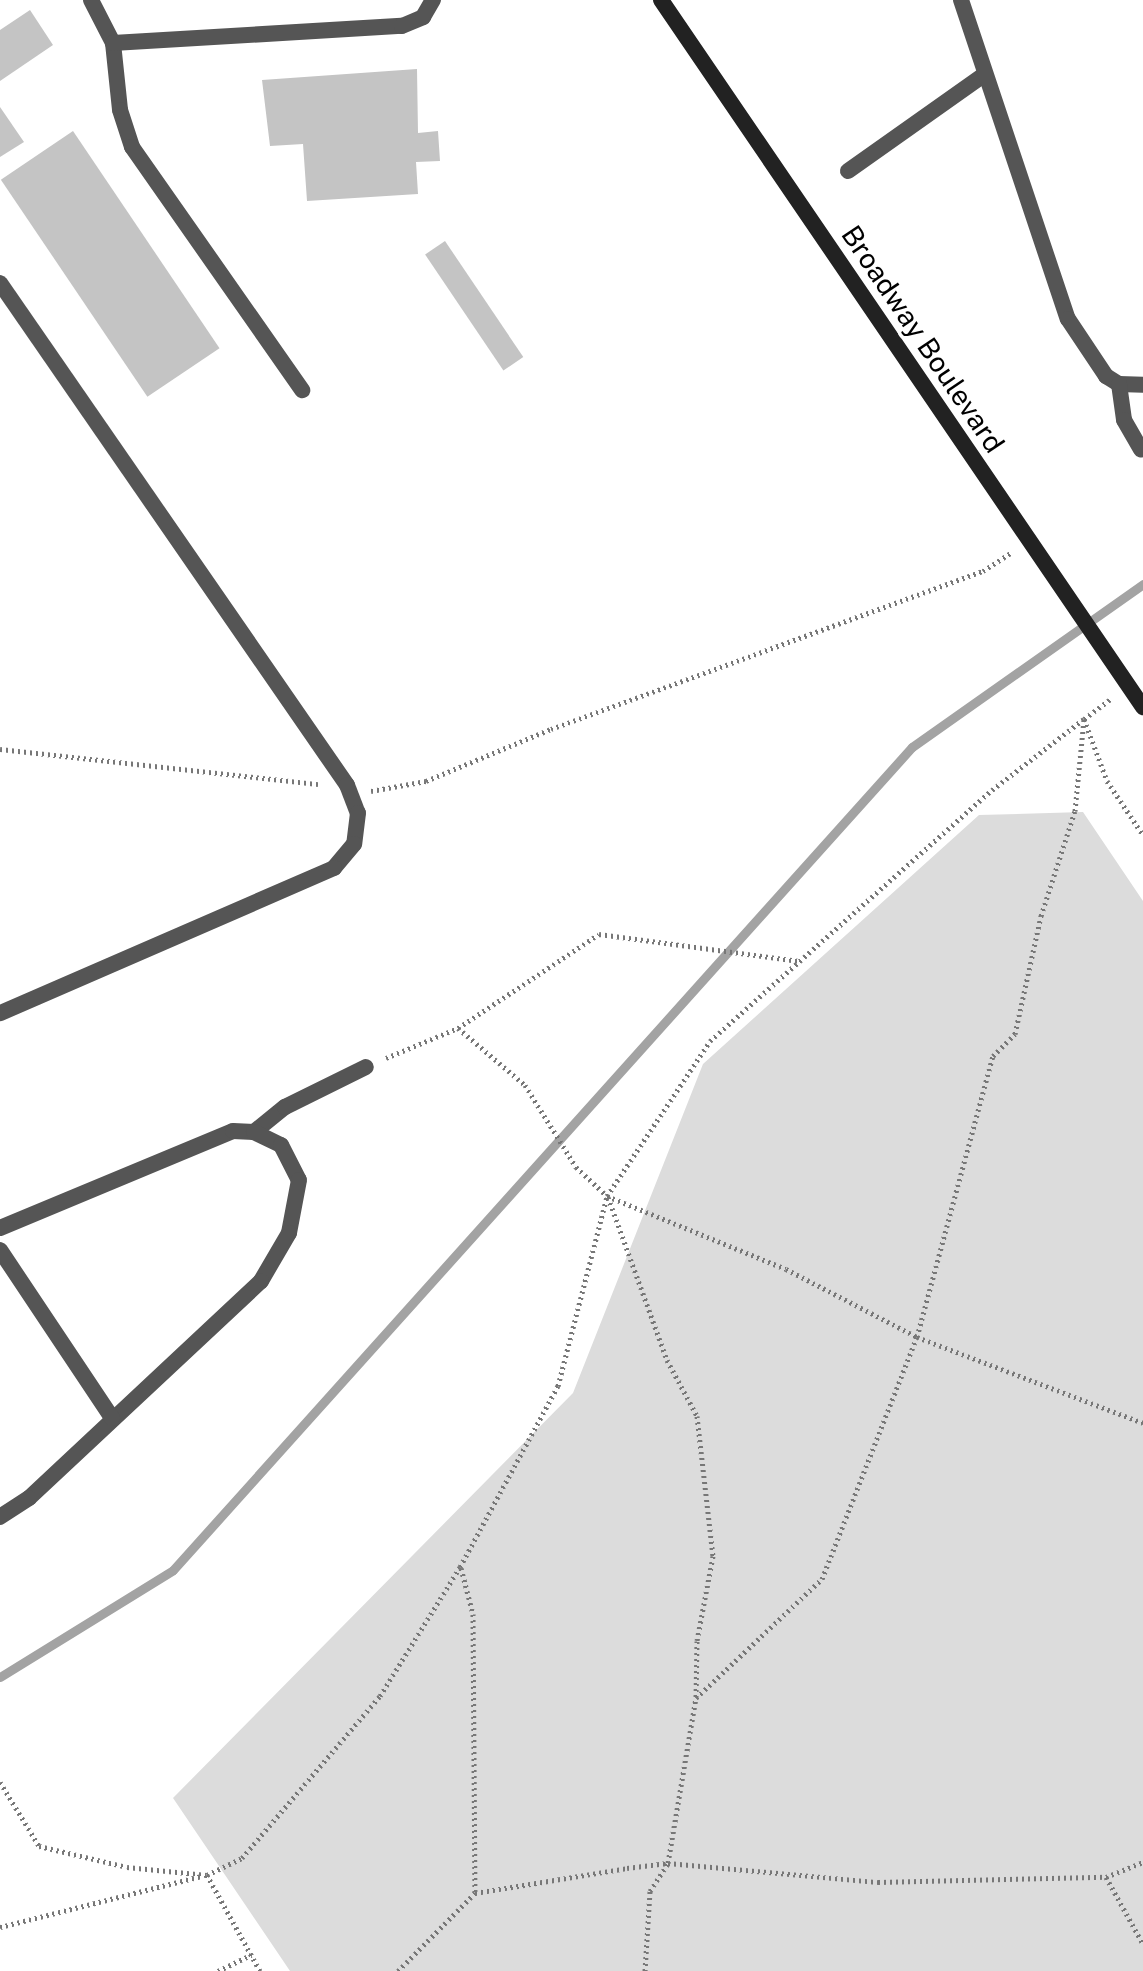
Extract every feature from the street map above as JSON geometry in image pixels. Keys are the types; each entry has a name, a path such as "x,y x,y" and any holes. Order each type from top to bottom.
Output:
{"main road":[{"name":"Broadway Boulevard","path":"661,0 1143,707"}],"street":[{"path":"91,0 113,43 120,110 132,147 302,390"},
{"path":"113,43 402,26 423,17 433,0"},
{"path":"961,0 1063,308 1101,370 1119,384 1143,385"},
{"path":"848,171 985,74"},
{"path":"0,283 348,788 358,829 346,857 334,868 0,1013"},
{"path":"1119,384 1124,420 1141,449"},
{"path":"254,1132 285,1107 366,1067"},
{"path":"0,1228 233,1131 254,1132 281,1145 299,1180 296,1213 277,1258 261,1281 29,1498 0,1517"},
{"path":"0,1250 112,1418"}],"path":[{"path":"0,749 381,792 426,781 551,729 983,571 1029,540"},
{"path":"0,1927 207,1875 242,1858 380,1696 460,1567 558,1386 607,1196 710,1041 992,790 1084,719 1125,682"},
{"path":"1084,719 1107,781 1143,835"},
{"path":"696,1698 822,1579 917,1337 993,1056 1015,1034 1041,916 1075,811 1084,719"},
{"path":"366,1067 458,1028 599,934 800,961"},
{"path":"458,1028 525,1085 576,1167 607,1196 786,1269 917,1337 1143,1423"},
{"path":"607,1196 667,1360 697,1416 713,1556 697,1641 696,1698 668,1863 650,1891 645,1971"},
{"path":"460,1567 473,1614 475,1893"},
{"path":"0,1782 39,1846 127,1867 207,1875"},
{"path":"398,1971 475,1893 668,1863 878,1882 1106,1877 1143,1862"},
{"path":"207,1875 260,1971"},
{"path":"1106,1877 1143,1944"},
{"path":"218,1971 251,1955"}],"shaded area":[{"path":"1083,812 1143,901 1143,1971 290,1971 173,1798 573,1393 703,1064 979,815"}],"building":[{"path":"30,10 53,45 0,81 0,30"},
{"path":"417,69 418,133 438,131 440,161 416,162 418,194 307,201 303,144 270,146 262,80"},
{"path":"0,107 24,142 0,157"},
{"path":"73,131 220,348 147,397 1,180"},
{"path":"445,241 523,357 503,370 425,254"}],"waterway":[{"path":"0,1677 173,1570 912,747 1143,584"}]}
